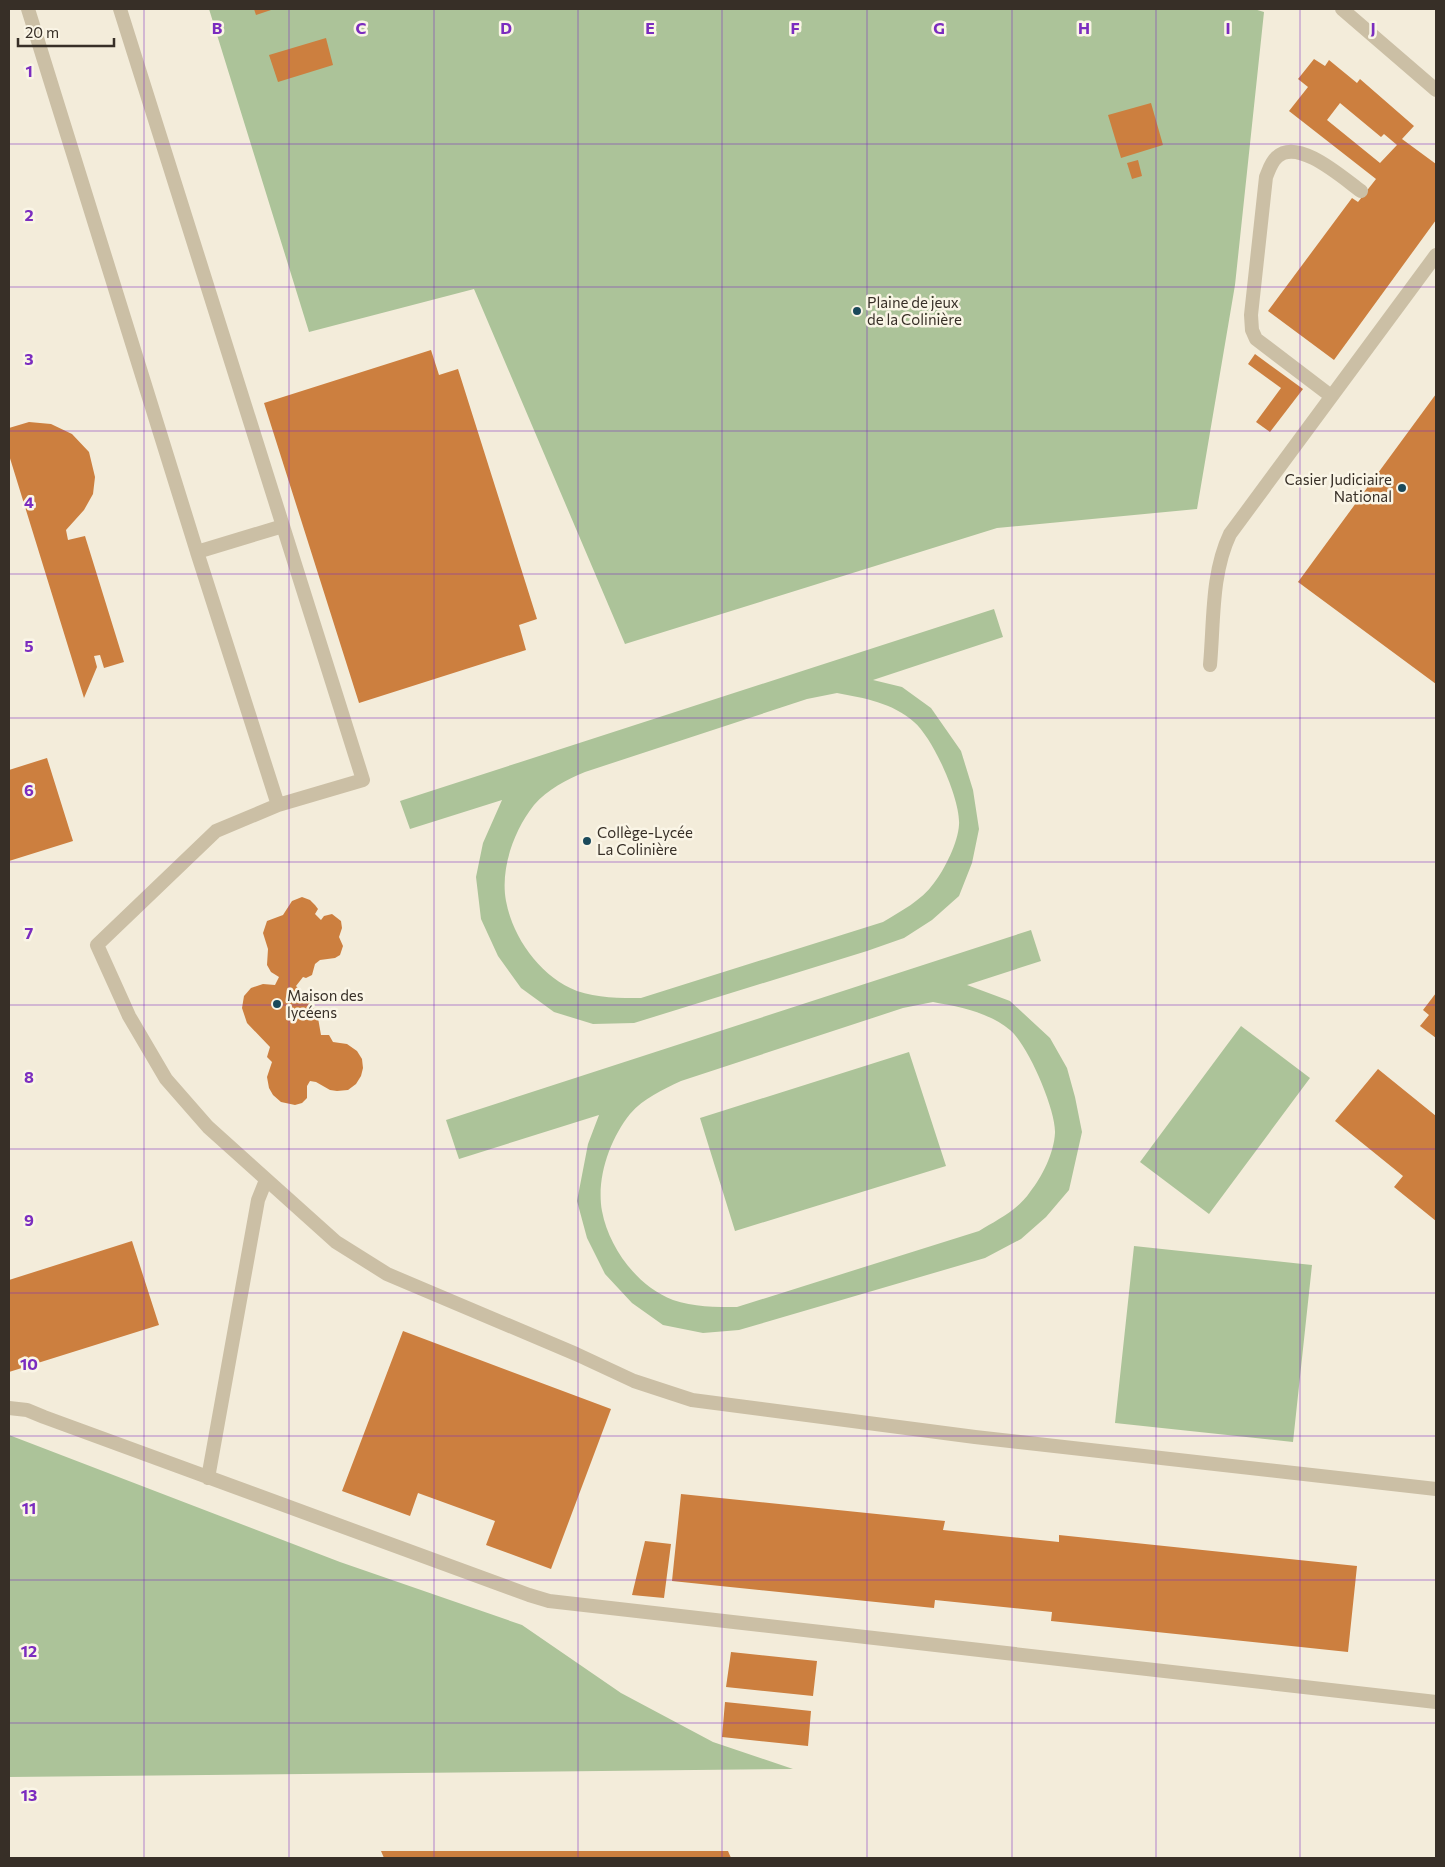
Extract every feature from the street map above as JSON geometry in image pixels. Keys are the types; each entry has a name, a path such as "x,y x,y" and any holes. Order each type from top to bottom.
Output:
{"street":[{"path":"28,9 278,805"},
{"path":"120,9 363,780 278,805 216,831 97,945 129,1016 166,1079 208,1127 336,1242 387,1274 576,1354 634,1381 692,1400 995,1439 1436,1489"},
{"path":"1342,9 1436,90"},
{"path":"1331,396 1256,339 1252,330 1251,315 1266,177 1271,164 1278,155 1289,151 1312,156 1361,191"},
{"path":"1210,665 1218,569 1222,549 1230,534 1436,255"},
{"path":"197,552 283,526"},
{"path":"208,1478 258,1200 266,1180"},
{"path":"9,1408 27,1410 208,1478 549,1601 1436,1702"}],"green space":[{"name":"Plaine de jeux de la Colinière","path":"209,9 1254,9 1264,12 1235,285 1197,509 997,528 625,644 474,289 309,332"},
{"path":"994,609 1003,637 873,680 902,687 931,708 961,751 973,790 979,829 972,863 959,896 932,920 904,938 634,1023 593,1024 554,1012 521,988 498,956 481,919 476,877 483,843 502,800 410,829 400,801","holes":["837,693 868,699 888,706 914,722 929,741 951,786 958,814 959,825 956,839 938,877 917,900 883,922 641,998 617,998 577,991 564,985 552,976 531,955 515,929 510,915 506,901 505,876 510,850 520,826 534,805 545,794 585,772 807,699"]},
{"path":"1031,930 1041,961 967,985 1010,1001 1050,1038 1067,1068 1082,1132 1069,1190 1046,1217 1021,1239 985,1258 739,1330 703,1333 663,1325 632,1303 605,1274 587,1238 577,1201 588,1144 599,1115 459,1159 446,1120","holes":["933,1002 963,1008 983,1015 1010,1030 1025,1049 1040,1078 1051,1109 1055,1133 1054,1141 1047,1164 1039,1179 1020,1204 1000,1219 979,1231 737,1307 713,1307 673,1300 660,1294 648,1285 627,1264 618,1252 606,1225 602,1211 601,1185 606,1160 616,1135 630,1114 641,1103 681,1081 903,1008"]},
{"path":"1241,1026 1310,1078 1209,1214 1140,1162"},
{"path":"909,1052 946,1166 735,1231 700,1118"},
{"path":"1134,1246 1312,1265 1293,1442 1115,1423"},
{"path":"9,1435 340,1562 522,1625 621,1693 713,1742 793,1769 9,1777"}],"building":[{"path":"254,9 274,9 256,15"},
{"path":"326,38 333,65 278,82 269,55"},
{"path":"1314,59 1325,66 1329,60 1357,83 1360,79 1414,126 1402,139 1436,164 1436,220 1334,360 1268,311 1352,198 1358,202 1376,179 1289,111 1308,87 1298,79","holes":["1340,103 1381,137 1384,134 1397,145 1380,163 1327,120"]},
{"path":"1151,103 1163,145 1121,158 1108,115"},
{"path":"1138,160 1142,176 1132,179 1127,163"},
{"path":"431,350 439,375 458,369 537,619 519,625 526,650 359,703 264,403"},
{"path":"1255,354 1303,389 1270,432 1256,422 1281,388 1248,364"},
{"name":"Casier Judiciaire National","path":"1436,394 1436,684 1298,582"},
{"path":"29,422 51,424 72,434 89,452 95,477 93,494 84,510 66,530 68,540 85,536 124,662 104,668 100,655 94,656 97,667 84,698 9,455 9,428"},
{"path":"47,758 73,841 9,861 9,770"},
{"name":"Maison des lycéens","path":"302,897 310,900 315,905 318,909 315,914 321,920 324,916 332,914 341,921 342,928 339,937 343,946 340,955 335,958 320,960 315,964 312,975 306,978 303,977 296,986 309,1000 318,1018 321,1035 329,1035 333,1042 347,1044 357,1051 362,1059 363,1068 356,1084 348,1090 330,1090 316,1082 310,1081 307,1086 307,1098 302,1103 295,1105 281,1102 273,1095 269,1088 267,1077 272,1062 267,1057 270,1047 247,1023 242,1008 244,996 251,988 263,984 275,985 279,977 271,972 267,965 268,949 263,933 267,921 283,915 292,901"},
{"path":"1436,993 1436,1038 1420,1026 1429,1015 1423,1010"},
{"path":"1378,1069 1436,1116 1436,1221 1394,1187 1403,1176 1335,1121"},
{"path":"132,1241 159,1325 9,1372 9,1280"},
{"path":"403,1331 611,1409 551,1569 486,1545 495,1521 418,1493 410,1516 342,1491"},
{"path":"681,1494 945,1521 943,1530 1059,1542 1059,1535 1357,1566 1348,1652 1051,1621 1052,1612 935,1600 934,1608 672,1581"},
{"path":"645,1541 671,1544 664,1598 632,1595"},
{"path":"731,1652 817,1661 813,1696 726,1687"},
{"path":"725,1702 811,1711 808,1746 722,1737"},
{"path":"381,1851 728,1851 731,1858 384,1858"}],"place":[{"name":"Plaine de jeux de la Colinière","path":"857,311"},
{"name":"Casier Judiciaire National","path":"1402,488"},
{"name":"Collège-Lycée La Colinière","path":"587,841"},
{"name":"Maison des lycéens","path":"277,1004"}]}
